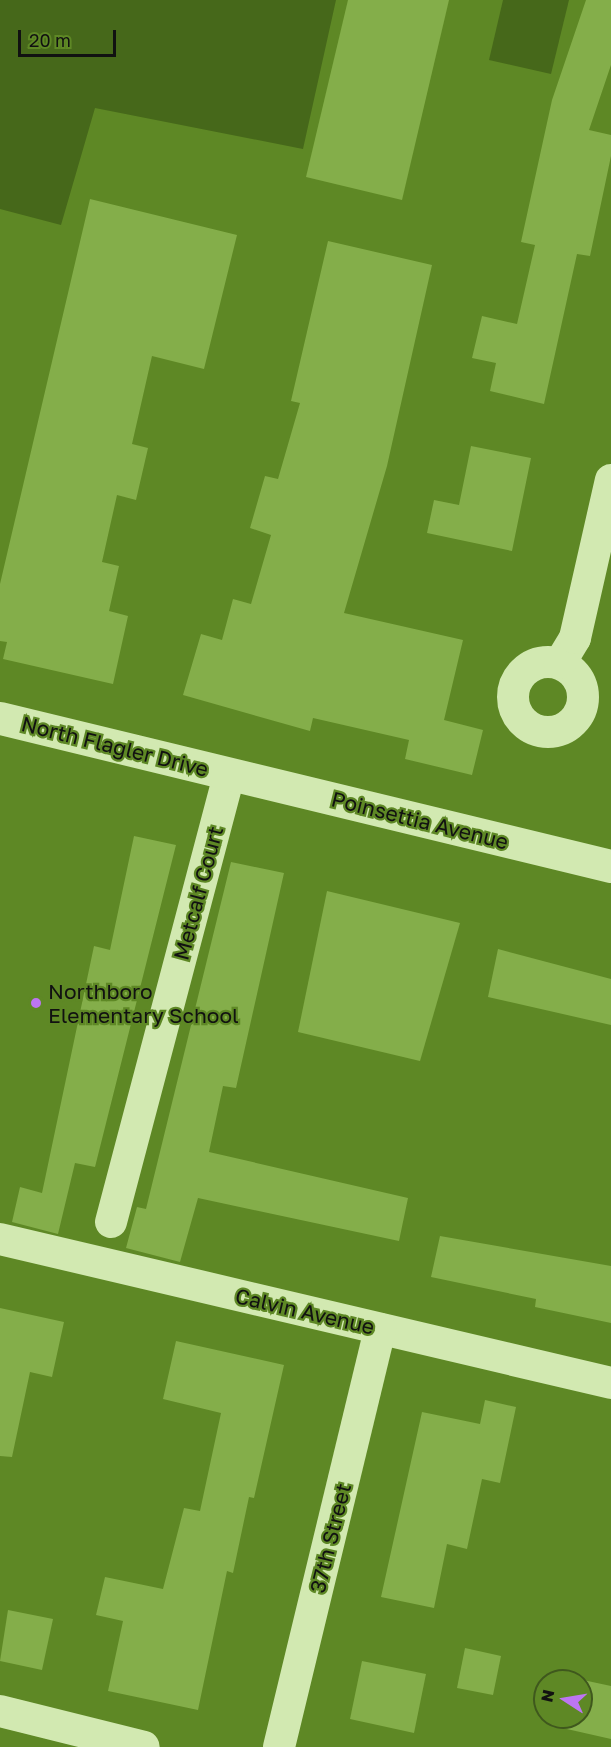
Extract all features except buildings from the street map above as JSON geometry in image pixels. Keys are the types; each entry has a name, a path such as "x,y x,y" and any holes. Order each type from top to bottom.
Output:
{"street":[{"path":"560,663 575,638 611,480"},
{"name":"North Flagler Drive","path":"0,718 229,774"},
{"name":"Poinsettia Avenue","path":"229,774 611,866"},
{"name":"Metcalf Court","path":"111,1222 229,774"},
{"name":"Calvin Avenue","path":"0,1239 611,1383"},
{"name":"37th Street","path":"279,1747 380,1329"},
{"path":"0,1711 144,1747"}],"shaded area":[{"path":"0,0 336,0 303,149 95,108 61,225 0,209"},
{"path":"503,0 569,0 551,74 489,60"}],"place":[{"name":"Northboro Elementary School","path":"36,1003"}]}
